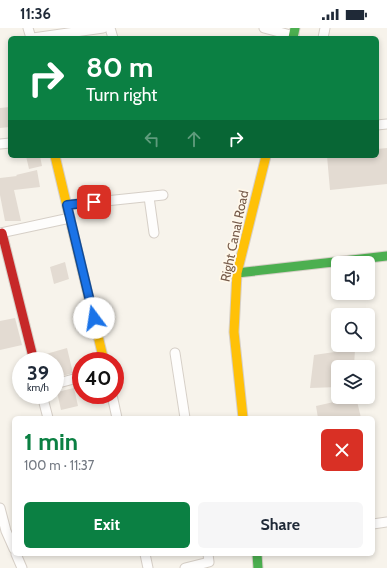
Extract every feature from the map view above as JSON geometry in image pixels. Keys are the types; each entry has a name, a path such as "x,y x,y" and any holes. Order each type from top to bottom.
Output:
{"street":[{"path":"46,36 103,28"},
{"path":"264,28 294,34"},
{"path":"55,158 102,352"},
{"name":"Right Canal Road","path":"243,416 234,332 237,273 266,158"},
{"path":"67,205 163,195"},
{"path":"149,197 154,233"},
{"path":"32,352 1,233 70,218"},
{"path":"237,273 387,256"},
{"path":"175,353 186,416"},
{"path":"44,404 47,416"},
{"path":"114,404 117,416"},
{"path":"0,508 6,531 12,544"},
{"path":"375,524 387,522"},
{"path":"17,556 22,568"},
{"path":"145,556 148,568"},
{"path":"185,568 209,562 208,556"},
{"path":"257,556 258,568"}],"building":[{"path":"8,107 8,127 0,128 0,108"},
{"path":"387,148 387,184 330,190 327,158 379,158 379,149"},
{"path":"26,158 40,158 42,166 29,169"},
{"path":"37,170 40,187 14,190 21,221 5,221 0,195 0,178 17,176 16,175"},
{"path":"65,262 69,279 54,284 50,267"},
{"path":"15,318 22,345 0,350 0,321"},
{"path":"67,348 72,373 64,376 64,352 53,352"},
{"path":"334,352 355,352 354,360 331,360 331,387 310,388 314,355"},
{"path":"72,388 72,404 78,404 78,406 61,410 60,404 64,404 64,390"},
{"path":"331,403 331,404 358,404 361,416 318,416 316,406"}],"traffic: fast":[{"path":"293,36 295,28"},
{"path":"237,273 387,256"},
{"path":"257,556 258,568"}],"traffic: slow":[{"path":"55,158 102,352"},
{"path":"243,416 234,332 237,273 266,158"}],"traffic: jam":[{"path":"2,233 32,352"}],"route":[{"path":"94,202 67,205 94,318"}]}
